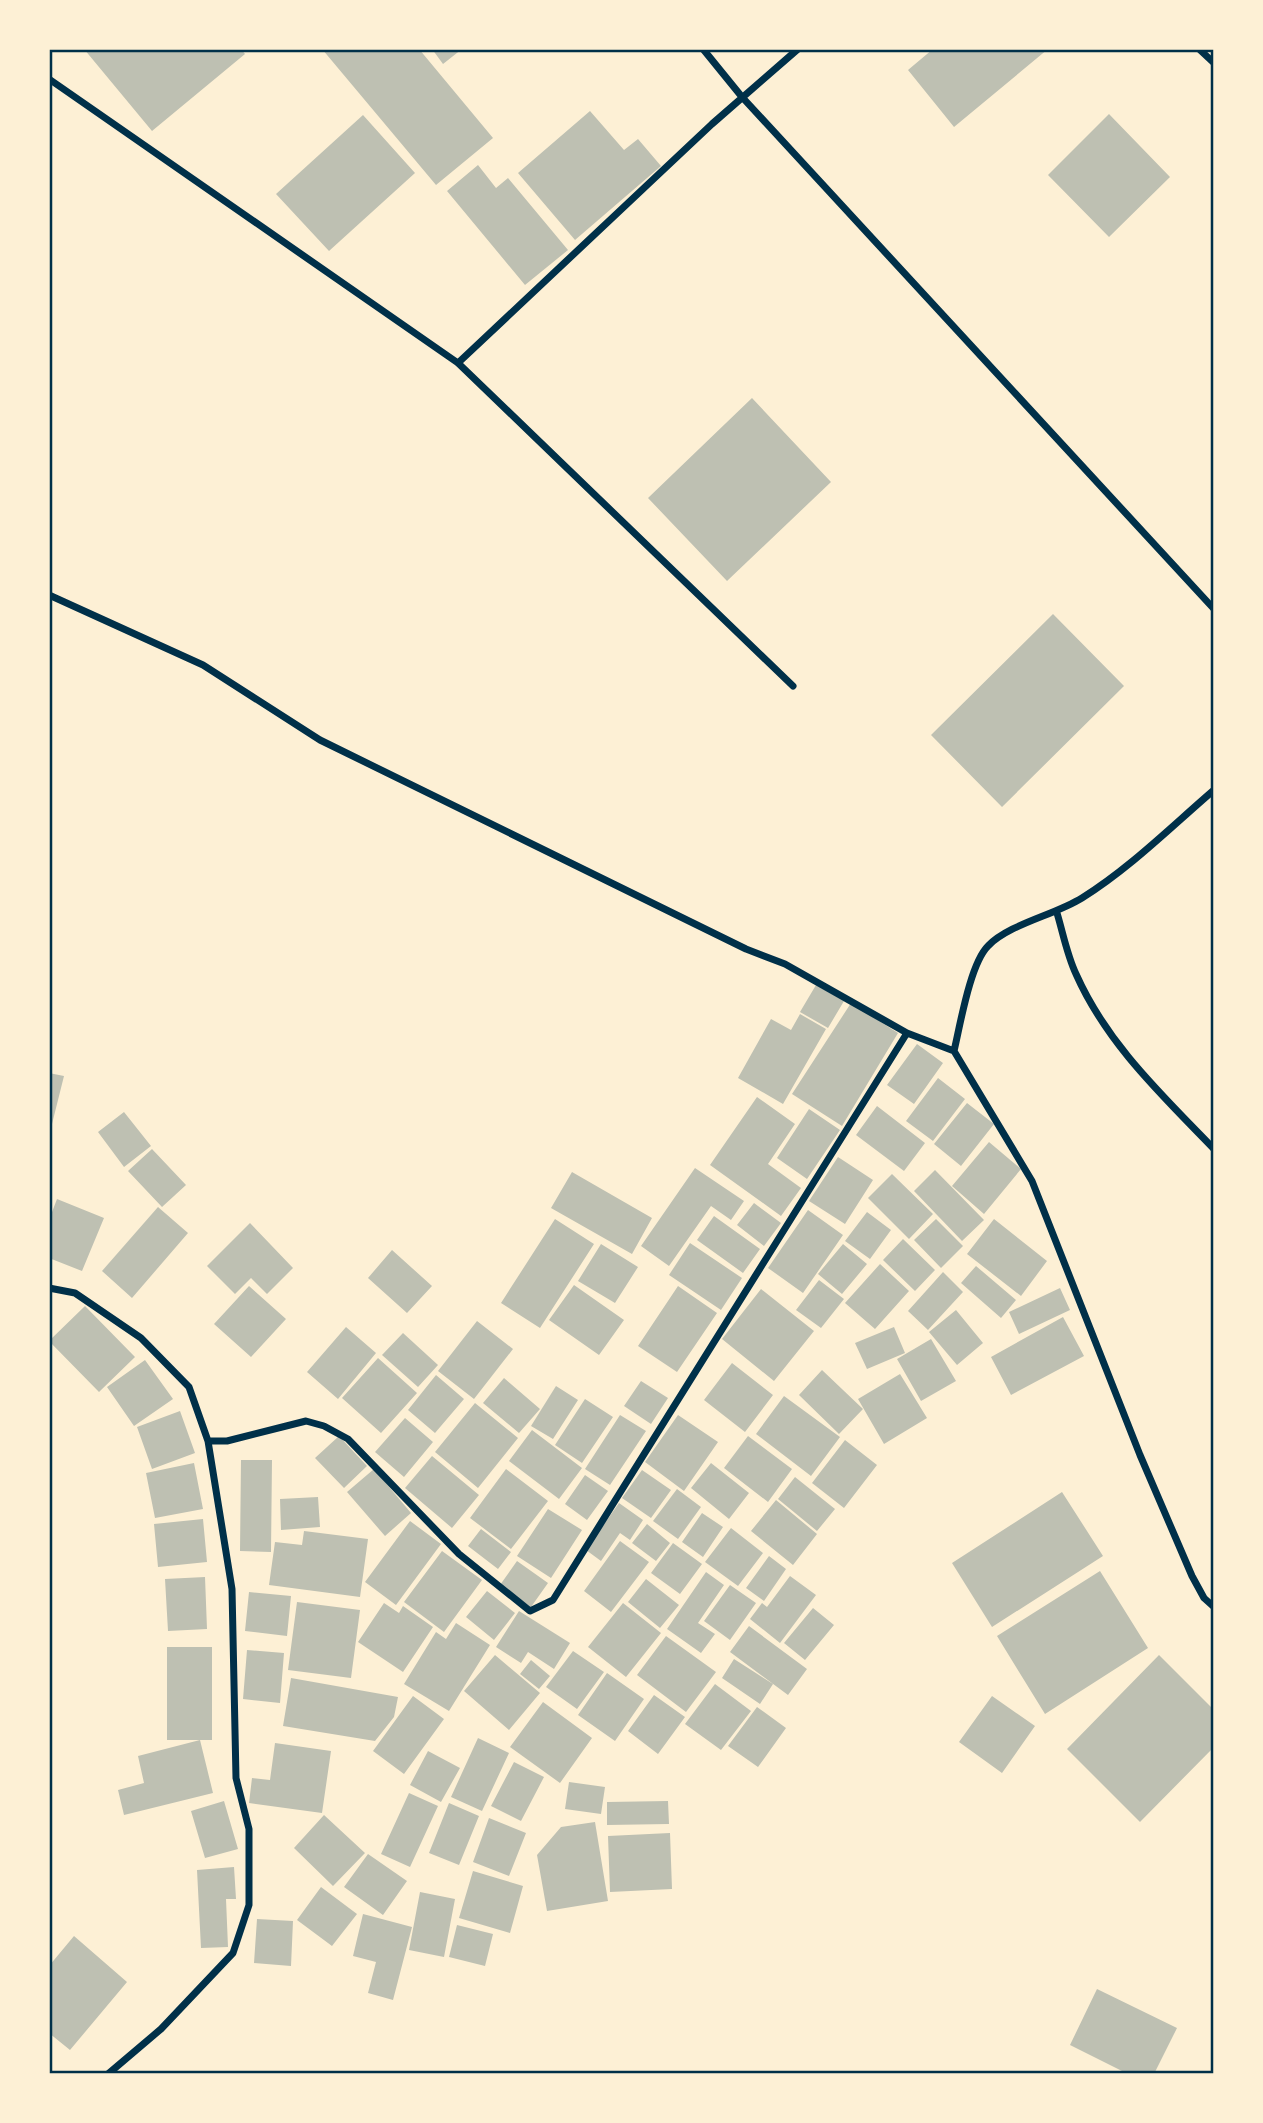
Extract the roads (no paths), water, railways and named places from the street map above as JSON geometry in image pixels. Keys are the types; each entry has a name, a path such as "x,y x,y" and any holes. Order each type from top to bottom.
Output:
{"street":[{"path":"703,49 742,97 1214,609"},
{"path":"458,363 742,97 798,49"},
{"path":"1199,49 1214,63"},
{"path":"49,79 458,363 793,686"},
{"path":"49,595 203,665 320,740 746,949 785,964 907,1033 954,1051 1031,1181 1140,1455 1192,1576 1204,1598 1214,1607"},
{"path":"954,1051 966,996 987,946 1005,933 1057,913 1120,871 1214,790"},
{"path":"1057,913 1074,971 1101,1021 1138,1071 1214,1149"},
{"path":"208,1441 227,1441 306,1421 324,1426 348,1439 459,1554 530,1611 553,1600 907,1033"},
{"path":"49,1289 75,1293 141,1338 189,1387 208,1441 232,1589 236,1778 249,1829 249,1905 233,1952 161,2029 108,2074"}]}
